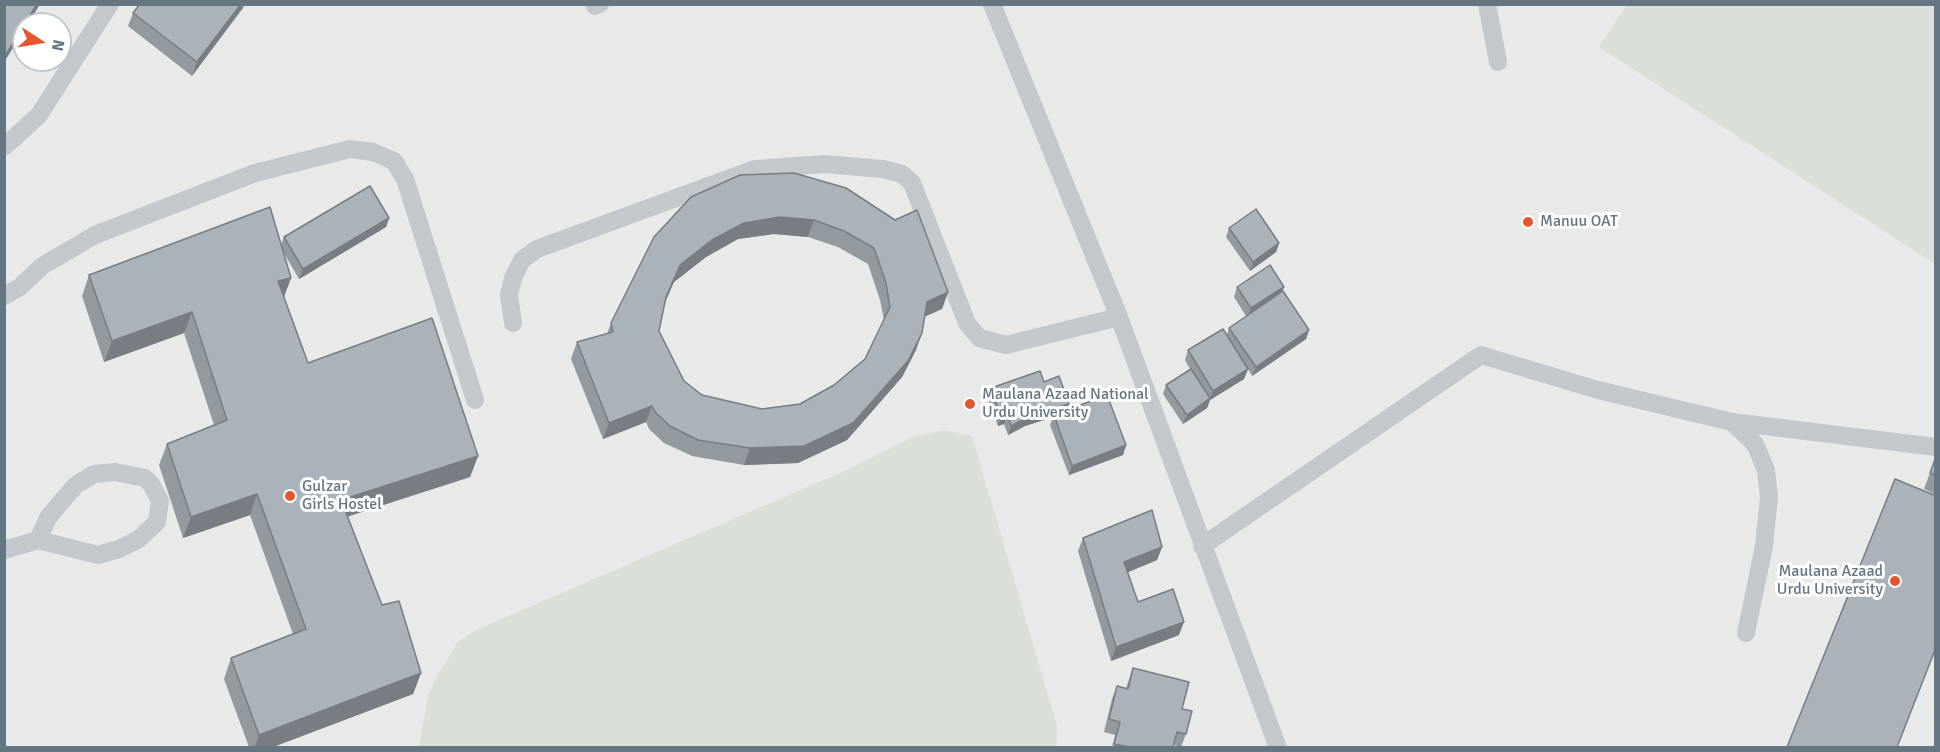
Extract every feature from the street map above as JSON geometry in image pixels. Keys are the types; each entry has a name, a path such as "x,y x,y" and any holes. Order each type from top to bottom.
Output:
{"lane":[{"path":"4,147 39,115 110,4"},
{"path":"992,4 1119,317 1278,747"},
{"path":"1486,4 1498,62"},
{"path":"4,296 20,287 42,266 95,235 255,173 350,149 374,152 394,161 405,179 475,400"},
{"path":"513,323 509,295 513,278 522,260 537,249 755,169 825,164 884,169 902,174 912,183 967,324 979,338 1006,345 1119,317"},
{"path":"1202,546 1481,356 1598,390 1732,422 1935,447"},
{"path":"1732,422 1755,444 1766,470 1769,497 1764,546 1746,633"},
{"path":"4,550 38,540 98,555 119,549 139,539 157,522 160,501 145,478 115,472 94,474 76,485 61,502 48,518 38,540"}],"shaded area":[{"name":"Maulana Azaad National Urdu University","path":"5,5 1935,5 1935,747 5,747"},
{"path":"1627,5 1935,5 1935,264 1599,47"},
{"path":"943,430 972,436 1057,726 1056,747 419,747 428,696 437,676 458,642 476,630 847,470 913,437"}],"building":[{"path":"4,4 37,4 32,12 12,12 12,45 4,56"},
{"path":"140,4 241,4 197,62 133,13"},
{"path":"794,173 846,188 895,220 917,210 948,292 927,302 922,333 908,361 853,423 804,446 750,448 698,440 670,426 652,406 609,423 577,342 613,332 611,323 654,237 691,197 740,175","holes":["780,217 814,220 844,231 874,248 886,283 890,307 865,359 834,385 800,404 762,409 702,395 684,381 659,331 666,297 680,265 712,240 744,223"]},
{"path":"370,186 389,218 303,269 284,237"},
{"name":"Gulzar Girls Hostel","path":"270,207 291,278 278,281 308,363 432,318 478,456 341,500 382,605 399,601 421,673 259,735 231,658 306,629 257,494 191,517 167,444 227,420 192,312 112,341 89,275"},
{"path":"1256,209 1279,243 1253,262 1229,228"},
{"path":"1270,265 1284,287 1251,308 1237,287"},
{"path":"1283,291 1309,330 1256,367 1229,328"},
{"path":"1223,329 1248,369 1213,391 1188,350"},
{"path":"1191,369 1210,398 1187,415 1166,385"},
{"path":"1040,371 1044,382 1059,376 1069,404 1028,417 1011,426 1008,415 1001,417 991,388"},
{"path":"1107,395 1126,445 1072,466 1054,415"},
{"path":"1935,459 1935,475 1930,473"},
{"name":"Maulana Azaad Urdu University","path":"1895,479 1934,495 1935,492 1935,650 1897,747 1787,747"},
{"path":"1152,510 1162,547 1124,562 1138,602 1173,589 1184,622 1116,647 1083,538"},
{"path":"1133,668 1189,682 1182,709 1192,711 1186,734 1177,732 1173,747 1130,747 1114,744 1120,722 1109,719 1117,686 1128,689"}],"place":[{"name":"Manuu OAT","path":"1528,222"},
{"name":"Maulana Azaad National Urdu University","path":"970,404"},
{"name":"Gulzar Girls Hostel","path":"290,496"},
{"name":"Maulana Azaad Urdu University","path":"1895,581"}]}
